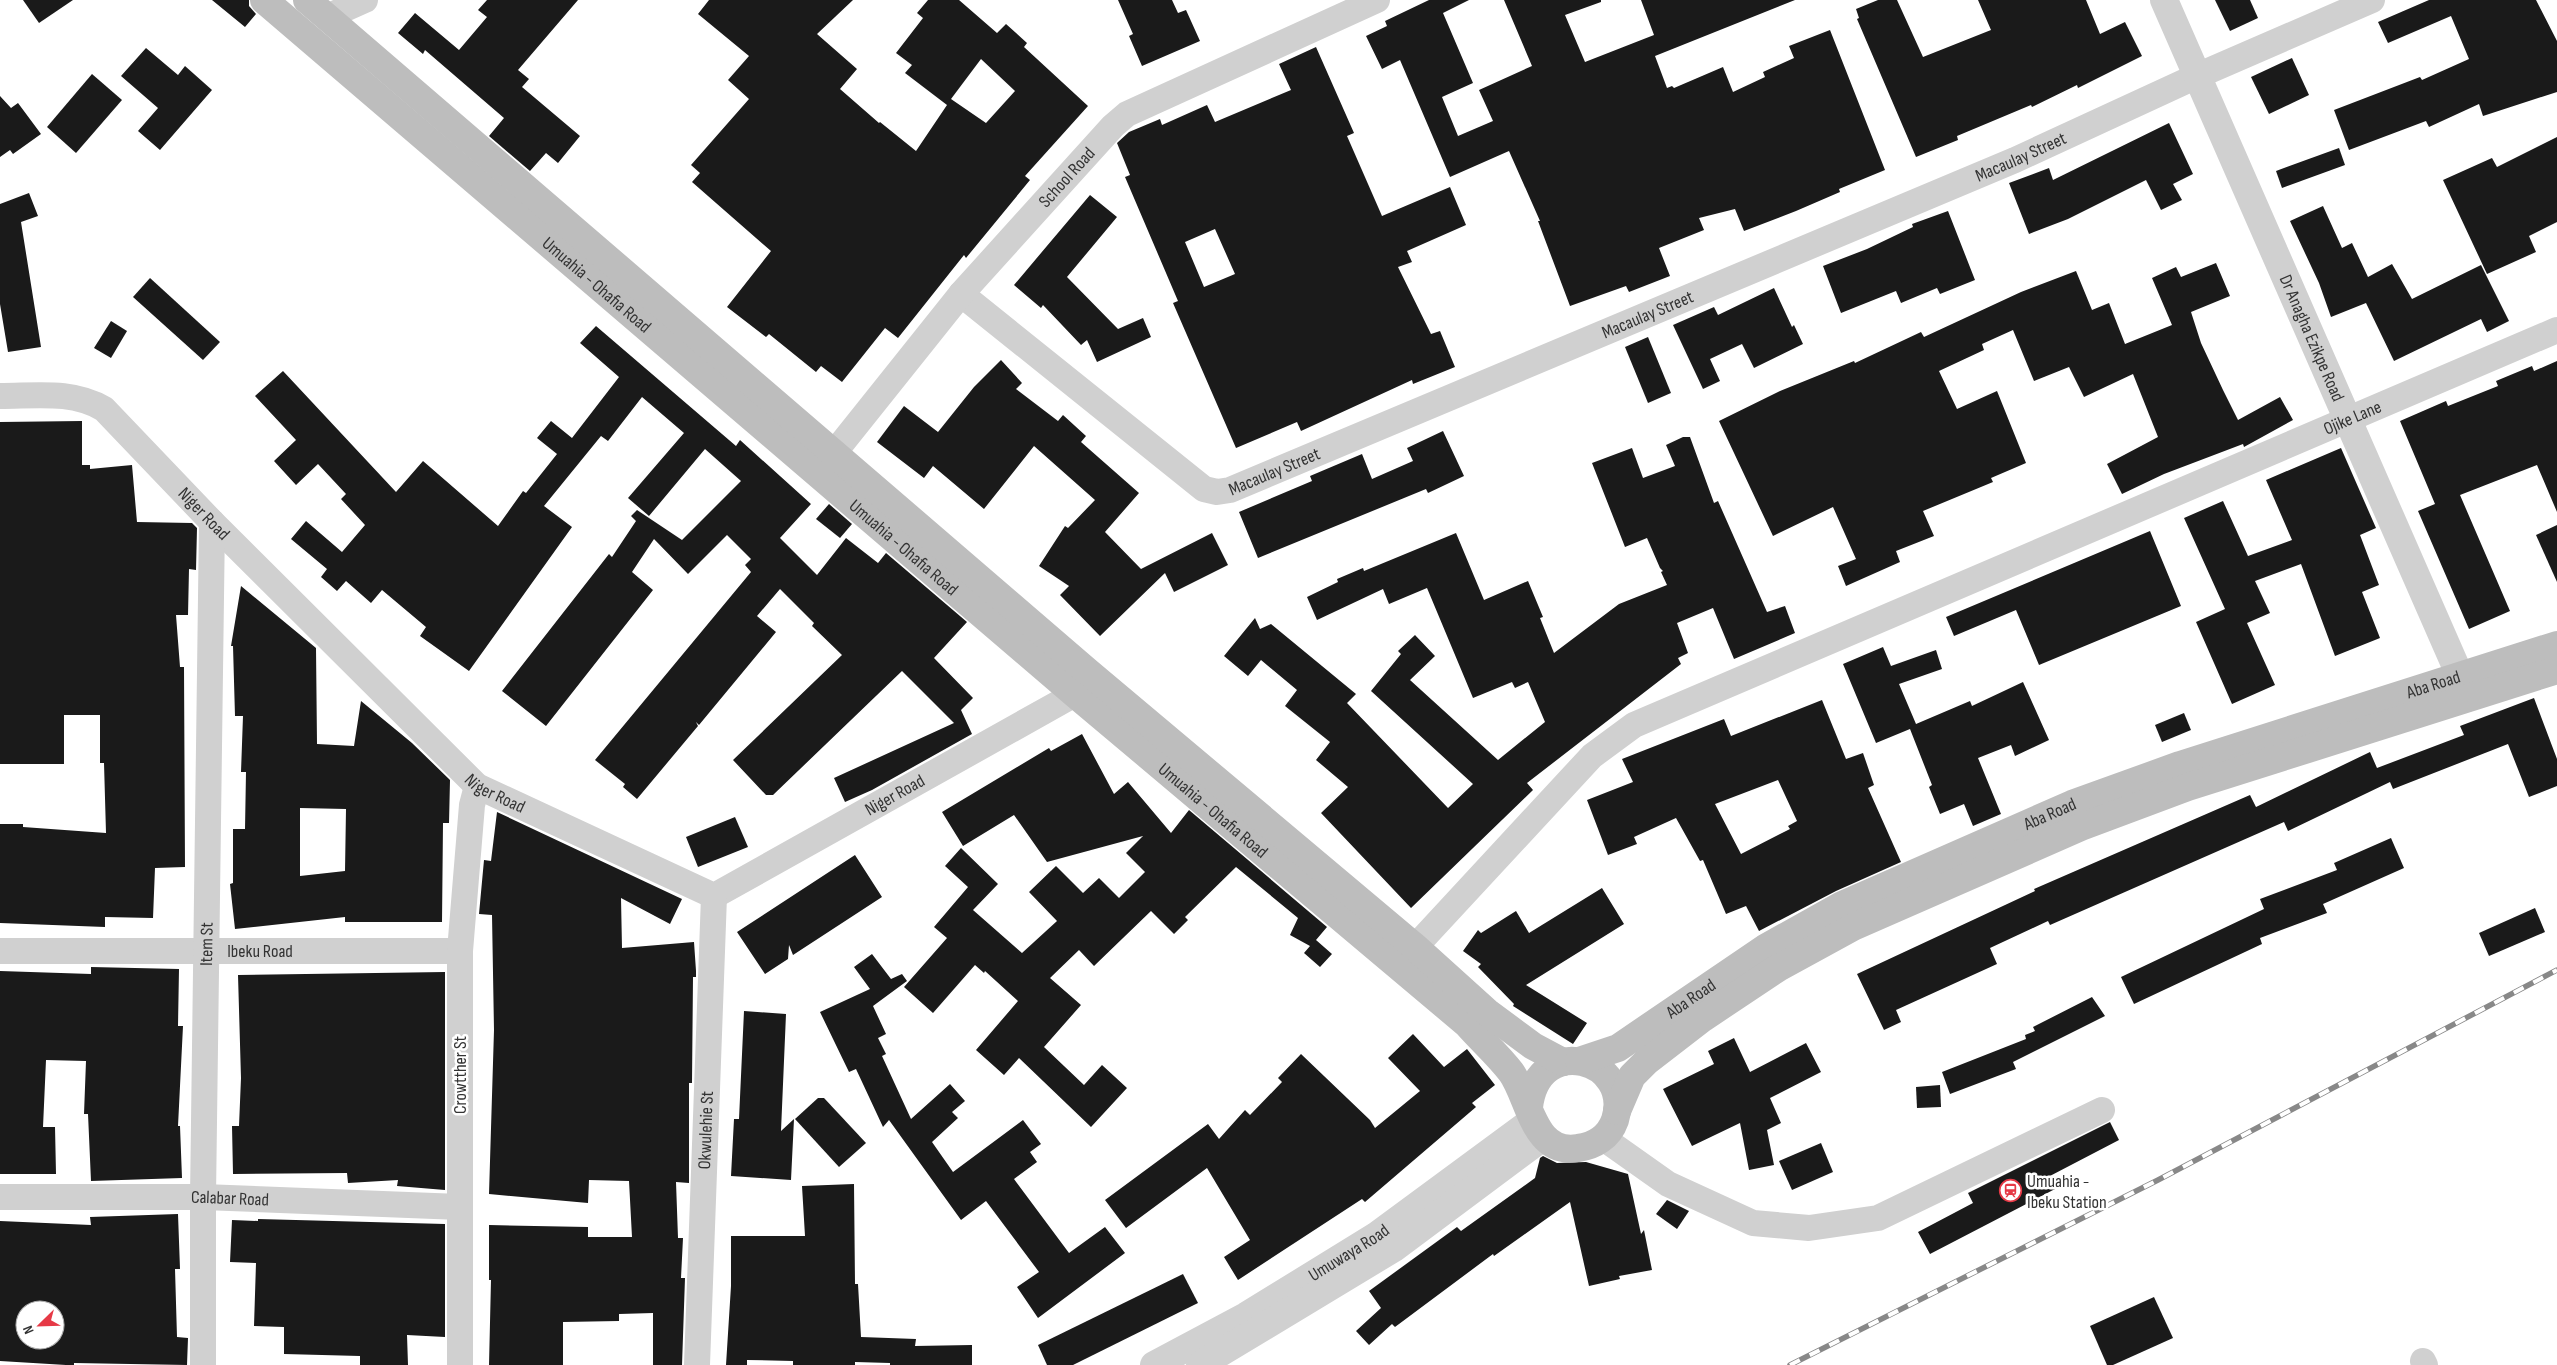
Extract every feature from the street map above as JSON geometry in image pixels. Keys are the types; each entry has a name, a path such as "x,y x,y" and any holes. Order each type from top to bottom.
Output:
{"main road":[{"name":"Umuahia - Ohafia Road","path":"264,0 1075,694 1467,1024 1511,1073 1535,1122"},
{"name":"Umuahia - Ohafia Road","path":"317,8 1087,671 1415,947 1487,1012 1533,1046 1571,1061"},
{"name":"Aba Road","path":"1617,1111 1632,1076 1646,1062 1703,1018 1769,974 1853,927 2081,826 2464,688 2557,645"},
{"name":"Aba Road","path":"1571,1061 1618,1048 1765,948 1842,905 2072,804 2180,765 2464,688 2557,670"},
{"path":"1571,1061 1598,1069 1612,1084 1617,1098 1617,1111 1612,1126 1603,1138 1589,1147 1573,1149 1557,1146 1535,1122 1531,1092 1538,1078 1549,1068 1571,1061"}],"street":[{"path":"317,8 365,0"},
{"name":"School Road","path":"834,453 961,294 1113,126 1127,114 1377,0"},
{"name":"Dr Anagha Ezikpe Road","path":"2164,0 2464,688"},
{"name":"Macaulay Street","path":"961,294 1204,488 1217,492 1239,486 2014,160 2197,76 2372,0"},
{"name":"Ojike Lane","path":"1415,947 1592,756 1634,725 2557,330"},
{"name":"Niger Road","path":"0,396 72,396 90,400 104,409 212,522 477,786 714,896 1075,694"},
{"name":"Item St","path":"203,1365 205,951 212,522"},
{"name":"Crowtther St","path":"460,1365 460,951 472,805 477,786"},
{"name":"Okwulehie St","path":"697,1365 714,896"},
{"name":"Ibeku Road","path":"0,951 460,951"},
{"path":"1603,1138 1668,1184 1752,1223 1809,1228 1878,1218 2102,1110"},
{"name":"Umuwaya Road","path":"1154,1365 1246,1316 1376,1236 1535,1122"},
{"name":"Umuwaya Road","path":"1200,1365 1394,1248 1535,1122"},
{"name":"Calabar Road","path":"0,1197 203,1196 460,1207"}],"building":[{"path":"23,0 73,0 39,23"},
{"path":"212,0 249,0 249,6 256,14 245,27"},
{"path":"487,0 578,0 518,70 529,79 522,87 580,136 558,163 546,153 530,171 489,136 504,118 425,50 423,54 398,33 415,13 459,50 487,17 478,10"},
{"path":"709,0 853,0 817,34 857,69 840,89 879,123 916,151 947,105 905,73 912,65 896,53 923,18 917,13 928,0 959,0 997,33 1006,24 1027,43 1024,47 1088,106 1025,176 1030,180 966,258 964,255 898,338 885,328 842,382 821,366 816,372 769,334 766,337 727,307 771,251 692,182 700,173 691,165 749,99 728,80 749,56 698,14","holes":["981,59 1015,91 986,123 951,99"]},
{"path":"1118,0 1172,0 1178,13 1186,10 1200,41 1142,66 1129,36 1133,34"},
{"path":"1429,0 1469,0 1443,13 1473,83 1442,97 1458,136 1493,121 1479,90 1532,66 1504,0 1601,0 1601,2 1565,15 1585,62 1654,35 1641,0 1795,0 1655,56 1667,88 1672,86 1674,88 1723,67 1733,92 1765,77 1763,72 1794,58 1789,46 1830,30 1885,170 1839,189 1840,192 1744,231 1735,209 1699,218 1704,230 1659,248 1670,276 1629,292 1626,286 1570,306 1538,221 1540,221 1509,151 1450,177 1400,60 1382,69 1366,36 1387,26 1385,21"},
{"path":"1878,0 1897,0 1923,57 1991,30 1978,0 2086,0 2100,34 2125,22 2142,56 2078,88 2077,85 2032,107 2031,105 1957,136 1958,140 1916,157 1857,19 1859,18 1856,9"},
{"path":"2215,0 2250,0 2258,18 2230,31"},
{"path":"2429,0 2536,0 2557,41 2557,92 2483,116 2479,104 2429,127 2426,121 2349,150 2334,110 2420,77 2422,80 2469,59 2451,16 2388,43 2378,22"},
{"path":"1316,47 1354,133 1347,136 1382,216 1450,187 1466,225 1407,251 1412,262 1398,267 1431,334 1440,331 1455,367 1413,384 1412,380 1301,431 1297,422 1236,448 1173,303 1178,301 1125,177 1130,175 1117,143 1129,132 1160,119 1162,125 1207,105 1215,122 1291,90 1279,64","holes":["1215,229 1235,274 1204,287 1185,242"]},
{"path":"146,48 178,75 185,66 212,90 160,150 138,131 158,108 121,76"},
{"path":"2292,58 2309,95 2269,114 2251,77"},
{"path":"92,74 122,100 76,153 47,127"},
{"path":"0,96 11,108 18,103 41,134 13,154 10,150 0,157"},
{"path":"2169,123 2193,174 2173,184 2182,200 2161,210 2146,180 2068,219 2029,234 2009,183 2049,168 2053,180"},
{"path":"2557,137 2557,222 2529,236 2536,252 2487,274 2443,180 2492,158 2497,167"},
{"path":"2339,148 2345,165 2282,188 2276,171"},
{"path":"29,193 38,216 21,222 41,347 8,352 0,304 0,204"},
{"path":"1090,195 1117,217 1067,277 1118,329 1143,318 1151,337 1097,362 1087,340 1081,345 1043,305 1041,308 1014,285"},
{"path":"2323,206 2342,248 2352,243 2368,277 2392,264 2412,299 2481,265 2509,321 2487,332 2481,319 2394,361 2366,303 2331,317 2319,283 2290,221"},
{"path":"1948,211 1975,280 1940,294 1937,288 1901,303 1896,291 1841,313 1823,266 1867,249 1913,227 1912,224"},
{"path":"2216,263 2230,296 2191,312 2201,343 2223,390 2238,420 2280,397 2293,420 2244,447 2243,444 2164,474 2122,494 2107,464 2158,437 2133,374 2084,397 2069,367 2034,381 2013,330 1982,344 1984,350 1939,371 1957,409 1997,391 2026,463 1991,478 1993,482 1923,511 1934,536 1896,551 1900,562 1846,586 1838,566 1856,559 1833,507 1773,536 1719,421 1780,391 1854,361 1855,363 1921,332 1924,337 2021,292 2076,271 2092,310 2109,303 2125,344 2172,325 2152,278 2176,267 2181,277"},
{"path":"150,278 220,342 203,360 133,297"},
{"path":"1774,288 1792,327 1794,325 1803,344 1754,368 1742,344 1710,359 1720,381 1703,389 1673,325 1714,307 1718,315"},
{"path":"111,321 127,331 111,358 94,348"},
{"path":"596,326 736,446 740,440 811,504 780,538 817,575 846,538 878,563 886,553 967,622 934,658 973,698 961,710 972,734 872,790 845,802 834,778 954,723 902,671 773,795 766,795 733,760 842,655 812,626 814,623 780,589 757,616 776,632 699,725 696,722 698,726 637,799 623,787 625,784 595,760 751,572 745,565 751,559 727,535 688,574 654,539 632,572 653,590 546,726 502,691 609,554 612,557 636,521 631,516 637,510 682,540 741,481 705,449 649,516 628,498 684,433 642,397 608,441 601,436 544,506 572,527 469,671 420,636 426,627 382,590 371,603 346,581 337,591 321,577 327,569 291,539 306,521 342,552 365,525 341,499 346,494 318,464 296,485 274,461 296,440 255,396 283,371 396,492 423,461 498,526 523,491 526,493 557,454 537,438 551,421 572,438 619,377 580,343"},
{"path":"1648,337 1671,393 1648,403 1625,347"},
{"path":"1001,360 1022,383 1016,389 1058,421 1063,415 1086,436 1081,442 1139,493 1105,532 1141,569 1212,533 1228,565 1174,592 1165,573 1100,636 1060,595 1069,586 1039,566 1065,526 1068,528 1095,500 1034,446 984,509 933,466 924,478 877,442 904,406 938,432 974,387"},
{"path":"2557,361 2557,512 2537,465 2460,495 2510,611 2469,629 2418,511 2435,504 2400,421 2446,401 2448,406 2498,386 2496,381 2532,366 2534,371"},
{"path":"82,421 82,465 90,465 90,469 132,465 137,522 192,523 197,528 196,570 189,569 188,615 176,615 180,667 184,667 185,867 155,868 153,918 105,917 105,927 0,923 0,824 23,824 23,827 106,833 104,763 100,763 100,715 64,715 64,764 0,764 0,422"},
{"path":"1443,431 1464,476 1428,493 1426,489 1258,558 1239,512 1312,481 1310,476 1362,454 1372,479 1413,461 1407,448"},
{"path":"1683,437 1690,437 1714,503 1718,501 1767,612 1785,606 1795,633 1734,659 1713,608 1677,623 1688,653 1678,658 1681,664 1527,783 1533,790 1411,908 1321,813 1348,787 1316,760 1330,742 1285,706 1297,690 1261,660 1248,676 1224,656 1255,618 1260,629 1271,624 1356,694 1347,703 1448,808 1473,784 1371,691 1401,654 1398,651 1415,635 1435,656 1410,680 1498,760 1545,722 1528,682 1515,688 1512,682 1473,698 1427,588 1389,604 1383,589 1317,620 1307,597 1338,582 1337,579 1363,568 1364,571 1456,533 1484,600 1528,581 1543,617 1540,618 1554,653 1619,604 1667,585 1661,572 1663,571 1647,538 1625,547 1592,463 1632,448 1643,478 1675,466 1666,445"},
{"path":"2341,448 2376,528 2360,535 2379,585 2362,592 2380,638 2335,656 2301,564 2255,581 2270,613 2247,623 2275,685 2232,704 2196,622 2225,609 2184,518 2223,501 2248,556 2292,540 2266,480"},
{"path":"829,504 852,524 840,538 816,519"},
{"path":"2557,525 2557,582 2536,535"},
{"path":"2150,531 2181,606 2039,665 2016,610 1954,636 1946,617"},
{"path":"241,586 316,648 317,744 354,746 361,701 412,743 450,780 449,823 443,823 442,922 345,922 345,917 235,929 230,884 233,883 233,829 245,829 246,772 241,772 243,716 235,716 233,646 231,646","holes":["300,808 346,809 345,871 300,876"]},
{"path":"1883,647 1891,666 1936,650 1942,669 1899,684 1916,724 1970,701 1972,706 2023,682 2049,740 2015,756 2011,745 1978,758 2001,814 1973,826 1964,804 1940,814 1929,787 1932,785 1910,729 1876,743 1843,664"},
{"path":"2534,698 2557,759 2557,786 2529,797 2508,744 2393,789 2390,782 2288,831 2284,822 2050,925 2048,921 1990,948 1997,964 1896,1010 1901,1022 1884,1030 1857,974 2035,891 2034,889 2250,795 2256,807 2370,752 2377,768 2464,735 2460,726"},
{"path":"1822,700 1846,759 1863,753 1874,785 1868,788 1901,862 1836,891 1759,931 1746,906 1726,914 1703,860 1700,861 1676,818 1634,837 1637,844 1608,855 1587,800 1633,782 1622,759 1724,719 1731,736","holes":["1778,780 1797,821 1788,826 1790,829 1741,854 1715,804"]},
{"path":"2184,713 2191,730 2162,742 2155,725"},
{"path":"1082,734 1114,794 1128,782 1171,833 1189,810 1327,927 1316,940 1332,954 1320,967 1304,953 1310,946 1290,935 1298,918 1236,867 1185,917 1188,920 1174,934 1151,911 1094,966 1079,950 1050,978 1081,1005 1044,1047 1084,1085 1102,1065 1127,1088 1091,1127 1019,1058 1004,1075 976,1050 1018,1001 985,971 984,973 975,965 933,1013 904,987 947,938 934,927 968,887 945,866 961,848 998,884 973,910 1022,953 1057,921 1029,892 1056,866 1083,893 1099,878 1119,898 1145,872 1126,853 1143,836 1047,862 1014,815 963,846 942,812 1049,748 1051,751"},
{"path":"497,812 682,899 670,924 621,898 622,948 694,942 696,977 693,977 692,1083 689,1083 689,1183 676,1182 678,1238 683,1238 681,1278 685,1278 682,1365 653,1365 653,1313 619,1314 619,1321 563,1322 563,1365 489,1365 491,1280 489,1280 489,1225 588,1227 588,1237 632,1237 629,1181 589,1180 588,1203 489,1194 494,1030 492,915 479,914 484,860 491,861"},
{"path":"735,817 748,847 698,867 686,837"},
{"path":"2391,838 2404,868 2323,904 2327,913 2260,938 2262,944 2134,1004 2121,977 2264,909 2260,899 2337,870 2334,863"},
{"path":"855,855 882,897 793,955 789,945 788,959 765,974 737,932"},
{"path":"1602,888 1624,924 1526,985 1587,1023 1573,1044 1513,1006 1514,1004 1478,967 1481,964 1463,951 1478,930 1481,933 1516,911 1529,933"},
{"path":"2535,908 2545,932 2489,956 2479,933"},
{"path":"872,954 891,979 902,974 907,981 873,1006 886,1034 878,1038 886,1054 882,1056 911,1119 950,1084 965,1101 952,1112 958,1118 932,1142 953,1172 1023,1120 1041,1144 1030,1152 1037,1162 1014,1179 1069,1253 1105,1227 1125,1253 1038,1318 1017,1287 1039,1272 986,1201 961,1220 889,1120 883,1127 856,1069 849,1072 820,1012 870,989 854,967"},
{"path":"91,967 179,969 178,1026 183,1026 178,1126 180,1126 182,1178 91,1181 88,1114 84,1114 86,1061 46,1060 43,1127 55,1127 56,1174 0,1174 0,971 91,974"},
{"path":"445,972 445,1190 397,1186 398,1180 348,1183 347,1173 233,1174 232,1126 239,1126 241,1078 238,975"},
{"path":"2092,997 2105,1016 2013,1062 2016,1069 1950,1094 1942,1072 2026,1039 2025,1035 2035,1031 2033,1027"},
{"path":"744,1011 786,1014 781,1131 794,1119 791,1180 731,1176 734,1119 739,1119"},
{"path":"1413,1034 1444,1067 1467,1049 1495,1085 1472,1103 1476,1107 1365,1202 1362,1199 1238,1280 1224,1257 1250,1240 1207,1168 1126,1228 1105,1200 1208,1124 1219,1139 1245,1110 1250,1115 1282,1082 1278,1078 1301,1054 1370,1120 1375,1128 1420,1091 1388,1058"},
{"path":"1734,1038 1750,1072 1806,1043 1821,1072 1770,1098 1781,1123 1767,1130 1774,1165 1749,1170 1740,1123 1692,1146 1663,1089 1714,1064 1708,1051"},
{"path":"1940,1085 1941,1107 1917,1108 1916,1087"},
{"path":"818,1098 824,1098 866,1143 839,1167 795,1119"},
{"path":"2110,1122 2119,1140 2048,1177 2055,1189 1930,1254 1918,1232 1973,1203 1968,1193"},
{"path":"1821,1143 1833,1172 1792,1190 1779,1161"},
{"path":"1543,1156 1557,1163 1586,1162 1628,1174 1641,1234 1644,1230 1652,1270 1619,1276 1620,1279 1589,1286 1570,1202 1494,1256 1493,1254 1395,1327 1392,1324 1369,1345 1356,1331 1381,1308 1369,1291 1457,1227 1461,1231 1535,1178 1540,1158"},
{"path":"854,1184 855,1284 858,1284 861,1337 916,1339 915,1346 972,1345 972,1365 890,1365 890,1363 855,1362 855,1365 793,1365 793,1361 747,1360 747,1365 726,1365 731,1286 731,1236 805,1236 802,1186"},
{"path":"1667,1200 1689,1211 1677,1229 1656,1214"},
{"path":"178,1214 180,1269 175,1269 177,1337 188,1338 187,1365 74,1363 74,1365 66,1365 0,1361 0,1221 91,1225 90,1217"},
{"path":"258,1219 445,1224 445,1337 407,1335 408,1365 360,1365 360,1356 284,1354 284,1327 254,1326 256,1263 230,1262 232,1220 258,1221"},
{"path":"1183,1274 1198,1303 1073,1365 1047,1365 1038,1345"},
{"path":"2154,1297 2173,1338 2113,1365 2107,1365 2090,1326"}],"railway":[{"path":"1790,1365 2158,1180 2557,970"}],"place":[{"name":"Umuahia - Ibeku Station","path":"2011,1191"}]}
